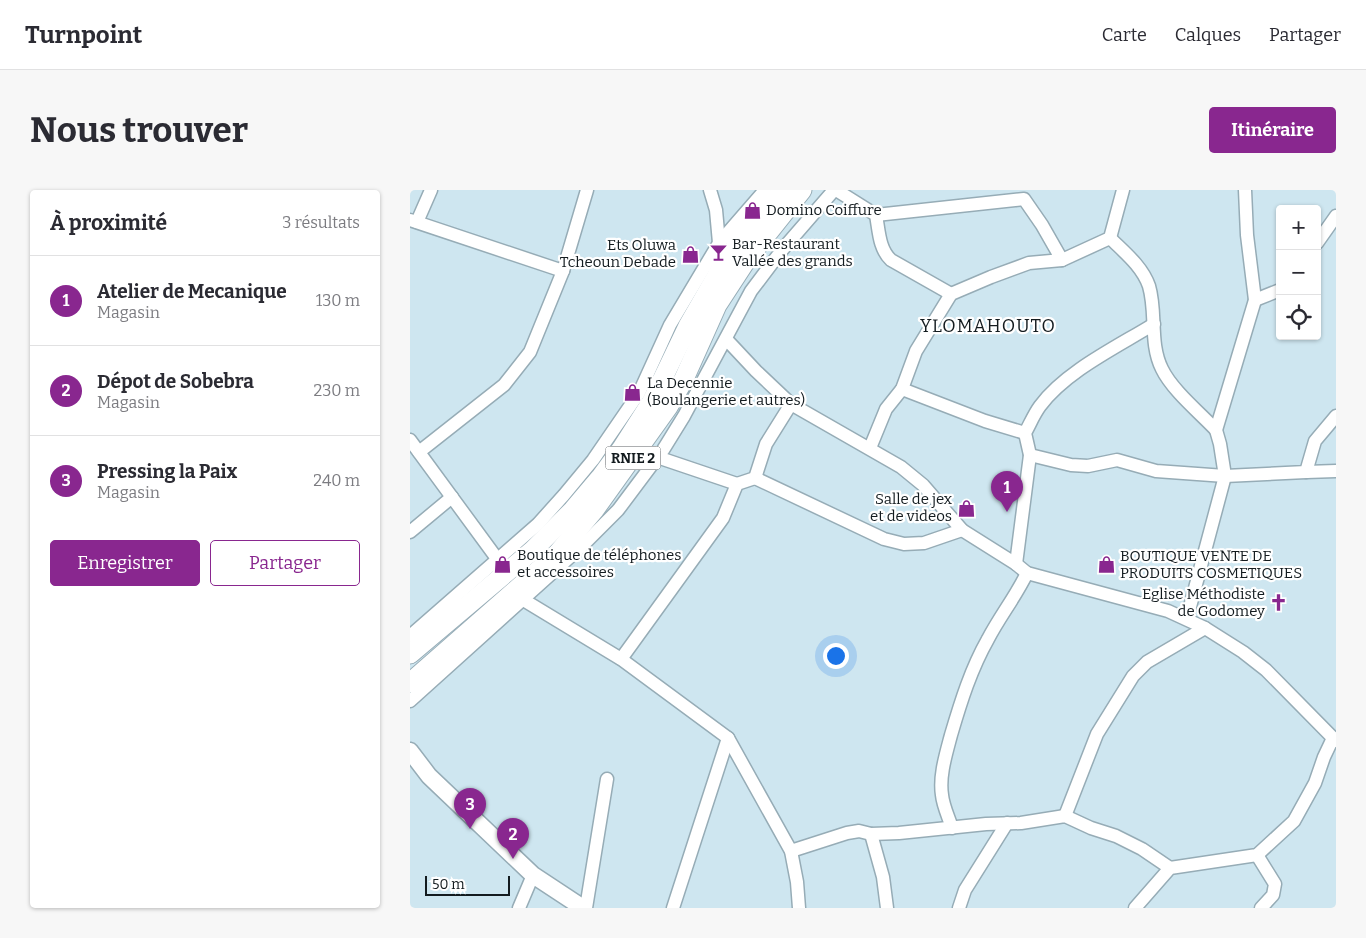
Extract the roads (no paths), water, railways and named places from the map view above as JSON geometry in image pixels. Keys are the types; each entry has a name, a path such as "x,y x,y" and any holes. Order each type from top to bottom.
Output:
{"highway":[{"name":"RNIE 2","path":"410,654 533,550 573,510 600,478 652,401 688,326 723,265 740,240 783,190"},
{"name":"RNIE 2","path":"410,684 557,554 595,509 668,407 683,381 718,305 747,259 802,190"}],"main road":[{"path":"410,751 429,776 532,875 584,908"}],"street":[{"path":"431,190 413,221 563,271"},
{"path":"419,452 504,385 530,352 563,271 587,190"},
{"path":"710,190 716,210 719,243"},
{"path":"410,636 538,524 593,460 639,393 670,325 719,243 765,190"},
{"path":"410,701 582,546 618,510 684,416 689,403 726,339 751,290 782,250 835,190 876,215 1024,194 1062,260"},
{"path":"870,448 886,409 902,390 916,351 952,294 991,276 1029,263 1062,260 1110,238 1124,190"},
{"path":"1216,430 1255,300 1247,235 1245,190"},
{"path":"876,215 880,239 886,255 891,260 952,294"},
{"path":"1321,237 1336,216"},
{"path":"1110,238 1139,266 1149,286 1157,355 1163,370 1172,384 1216,430 1220,444 1225,476 1187,618"},
{"path":"1255,300 1276,292"},
{"path":"1016,564 1030,455 1025,433 1040,406 1060,385 1083,366 1154,324"},
{"path":"726,339 791,404 902,467 923,485 962,530 1027,573 1168,611 1187,618 1243,652 1266,670 1335,740 1324,757 1315,783 1294,821 1257,855 1170,868 1135,908"},
{"path":"902,390 985,421 1025,433"},
{"path":"755,478 766,444 791,404"},
{"path":"1306,472 1315,441 1336,416"},
{"path":"410,440 498,560"},
{"path":"1030,455 1070,465 1088,466 1117,460 1156,470 1225,476 1336,471"},
{"path":"657,457 737,484 755,478 884,539 904,544 924,543 962,530"},
{"path":"621,659 724,518 737,484"},
{"path":"410,532 452,497"},
{"path":"952,828 942,795 942,780 944,764 963,694 967,681 988,638 1021,586 1027,573"},
{"path":"522,599 621,659 728,738 791,851 797,882 799,908"},
{"path":"1064,816 1097,734 1133,676 1147,662 1205,628"},
{"path":"673,908 728,738"},
{"path":"584,908 607,779"},
{"path":"791,851 859,831 871,834 986,824 1021,823 1064,816 1134,845 1170,868"},
{"path":"959,908 965,890 1007,823"},
{"path":"871,834 884,877 887,908"},
{"path":"1257,855 1275,884 1273,895 1261,908"},
{"path":"518,908 532,875"}],"place":[{"name":"Domino Coiffure","path":"752,210"},
{"name":"Bar-Restaurant Vallée des grands","path":"718,253"},
{"name":"Ets Oluwa Tcheoun Debade","path":"690,254"},
{"name":"La Decennie (Boulangerie et autres)","path":"633,392"},
{"name":"Salle de jex et de videos","path":"966,508"},
{"name":"Atelier de Mecanique","path":"1007,512"},
{"name":"Boutique de téléphones et accessoires","path":"503,564"},
{"name":"BOUTIQUE VENTE DE PRODUITS COSMETIQUES","path":"1106,565"},
{"name":"Eglise Méthodiste de Godomey","path":"1279,603"},
{"name":"Pressing la Paix","path":"470,829"},
{"name":"Dépot de Sobebra","path":"513,859"}],"district":[{"name":"YLOMAHOUTO","path":"988,326"}]}
